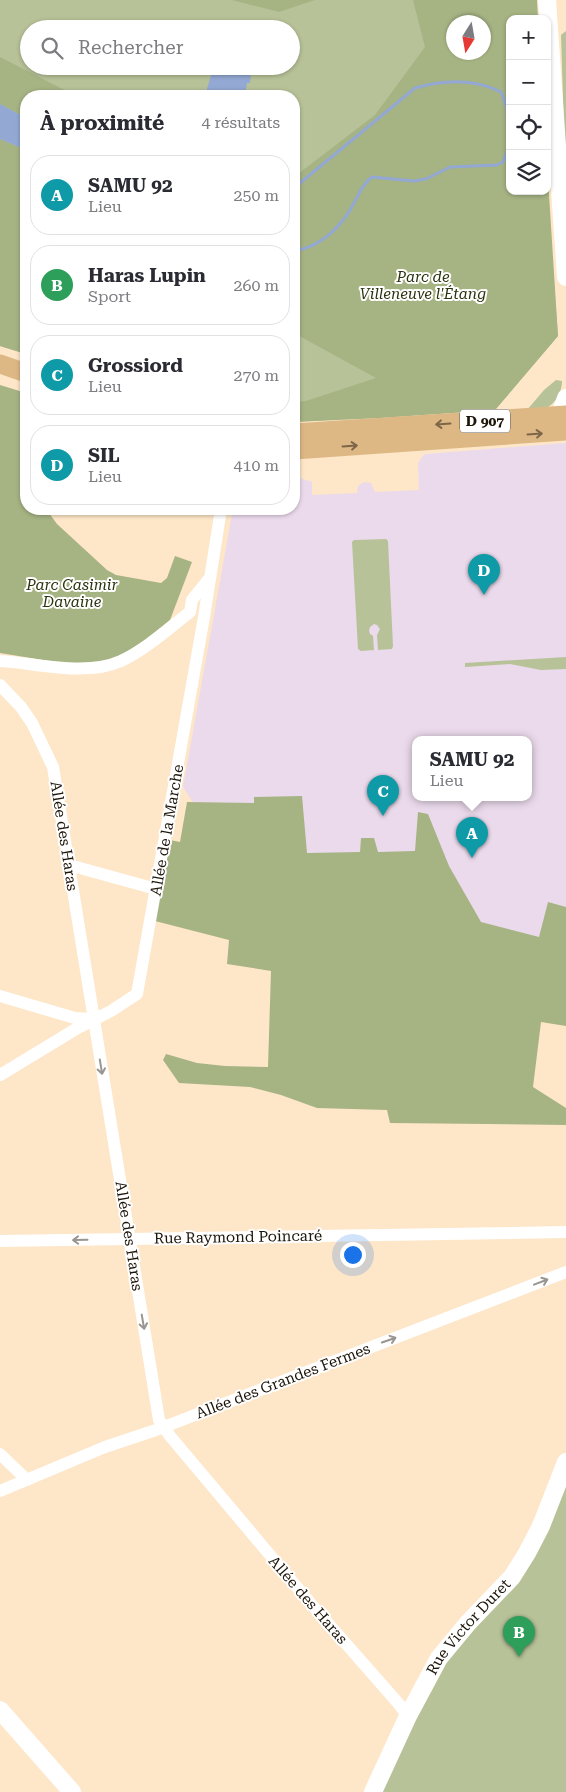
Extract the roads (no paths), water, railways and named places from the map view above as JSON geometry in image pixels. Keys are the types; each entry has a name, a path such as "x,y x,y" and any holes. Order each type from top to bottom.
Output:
{"main road":[{"path":"0,364 20,371"},
{"name":"D 907","path":"300,433 565,418"},
{"name":"D 907","path":"300,449 565,418"}],"street":[{"path":"547,0 566,277"},
{"name":"Allée de la Marche","path":"0,1075 138,994 204,617 219,515"},
{"path":"0,661 52,668 90,668 119,662 134,654 190,612 192,600 208,580"},
{"path":"190,612 204,617"},
{"name":"Allée des Haras","path":"0,686 21,707 32,723 53,767 159,1420 170,1436 306,1598 408,1716"},
{"path":"69,865 156,889"},
{"path":"0,996 75,1018 93,1019"},
{"name":"Rue Raymond Poincaré","path":"0,1241 566,1232"},
{"name":"Allée des Grandes Fermes","path":"0,1490 105,1447 566,1272"},
{"path":"0,1454 27,1480"},
{"name":"Rue Victor Duret","path":"373,1792 408,1716 439,1658 468,1623 512,1577 542,1526 566,1462"},
{"path":"0,1710 72,1792"}],"water":[{"path":"211,75 251,75 250,83 247,83 246,90 207,90"},
{"path":"0,104 20,115 20,147 0,139"}],"waterway":[{"path":"300,183 415,88 436,83 469,82 491,87 501,92 507,108 508,149 503,162 497,165 450,167 426,179 414,181 372,177 364,185 349,212 337,227 322,240 300,250"}],"place":[{"name":"SIL","path":"484,595"},
{"name":"Grossiord","path":"383,816"},
{"name":"SAMU 92","path":"472,858"},
{"name":"Haras Lupin","path":"519,1657"}],"park label":[{"name":"Parc de Villeneuve l'Étang","path":"423,286"},
{"name":"Parc Casimir Davaine","path":"72,594"}]}
